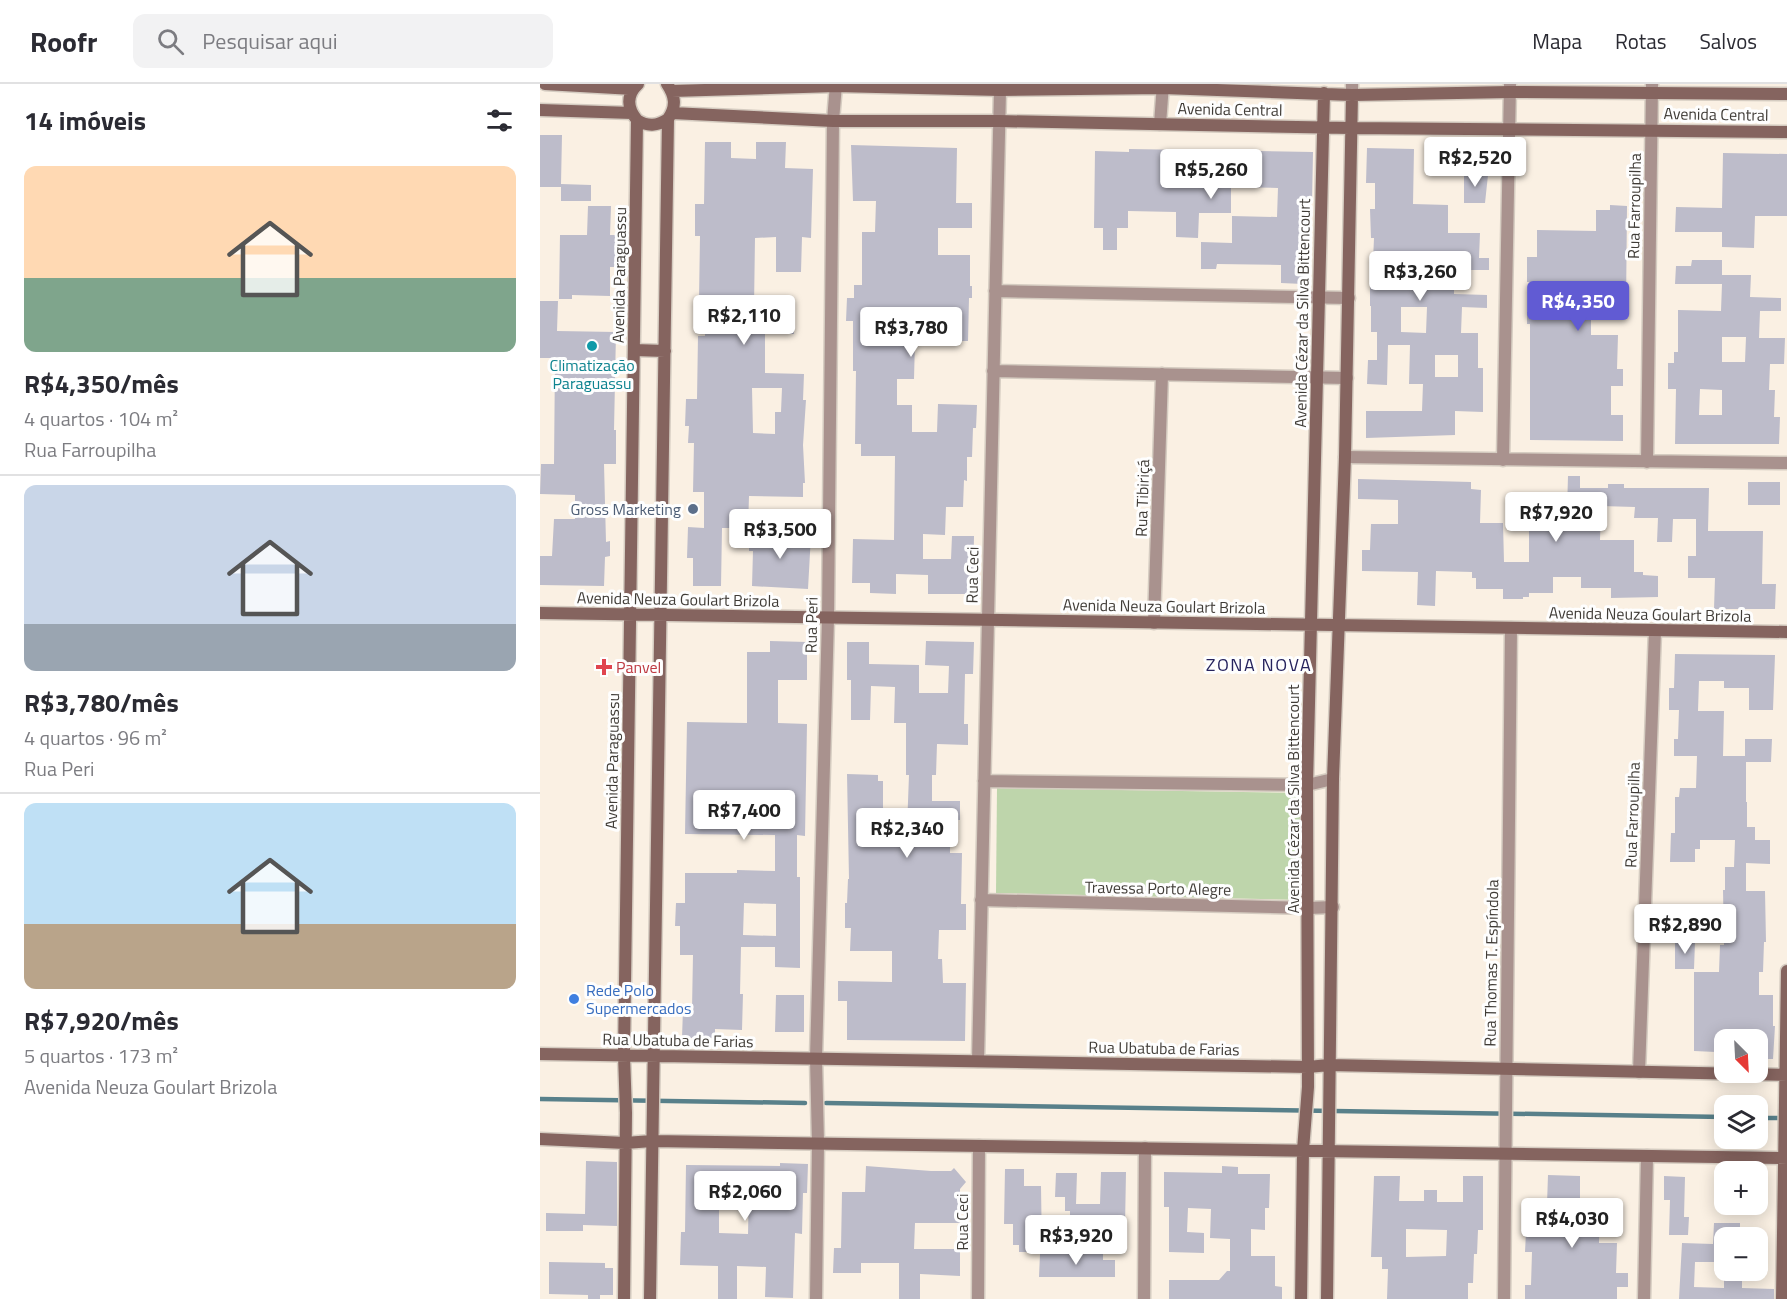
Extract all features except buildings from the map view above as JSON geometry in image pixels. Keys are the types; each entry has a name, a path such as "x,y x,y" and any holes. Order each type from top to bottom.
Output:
{"street":[{"path":"544,84 636,86"},
{"name":"Avenida Central","path":"668,86 836,85 1000,90 1163,86 1324,89 1652,89 1787,94"},
{"name":"Rua Peri","path":"818,1143 816,1058 828,618 833,121 836,85"},
{"name":"Avenida Paraguassu","path":"624,1299 626,1113 624,1055 634,350 634,117 629,105 630,97 636,86"},
{"path":"650,1299 665,351 670,116 675,98 668,86"},
{"path":"1160,124 1163,86"},
{"path":"1503,460 1510,88"},
{"name":"Avenida Cézar da Silva Bittencourt","path":"1301,1299 1303,1150 1308,1087 1307,785 1324,89"},
{"path":"1327,1299 1333,779 1345,457 1352,89"},
{"name":"Rua Farroupilha","path":"1647,462 1652,89"},
{"name":"Rua Ceci","path":"978,1061 1000,90"},
{"name":"Avenida Central","path":"540,110 634,117 649,125 656,125 670,116 833,121 999,121 1350,128 1787,132"},
{"path":"995,291 1349,298"},
{"path":"634,350 665,351"},
{"path":"993,371 1347,378"},
{"name":"Rua Tibiriçá","path":"1154,623 1162,374"},
{"path":"1345,457 1787,464"},
{"name":"Avenida Neuza Goulart Brizola","path":"540,613 1787,633"},
{"name":"Rua Thomas T. Espíndola","path":"1504,1299 1511,628"},
{"name":"Rua Farroupilha","path":"1639,1072 1655,630"},
{"path":"984,782 1307,785 1333,779"},
{"name":"Travessa Porto Alegre","path":"981,900 1333,907"},
{"path":"1782,1299 1787,971"},
{"name":"Rua Ubatuba de Farias","path":"540,1054 1308,1067 1329,1065 1786,1075"},
{"path":"540,1139 625,1143 652,1141 818,1143 1785,1158"},
{"path":"816,1299 818,1143"},
{"name":"Rua Ceci","path":"978,1299 979,1146"},
{"path":"1143,1299 1145,1148"},
{"path":"1644,1299 1647,1155"}],"green space":[{"path":"997,788 1303,793 1302,900 996,893"}],"waterway":[{"path":"540,1099 805,1103"},
{"path":"826,1103 1714,1117"},
{"path":"1768,1118 1784,1118"}],"place":[{"name":"Climatização Paraguassu","path":"592,346"},
{"name":"Gross Marketing","path":"693,509"},
{"name":"Panvel","path":"604,667"},
{"name":"Rede Polo Supermercados","path":"574,999"}],"district":[{"name":"ZONA NOVA","path":"1259,665"}]}
